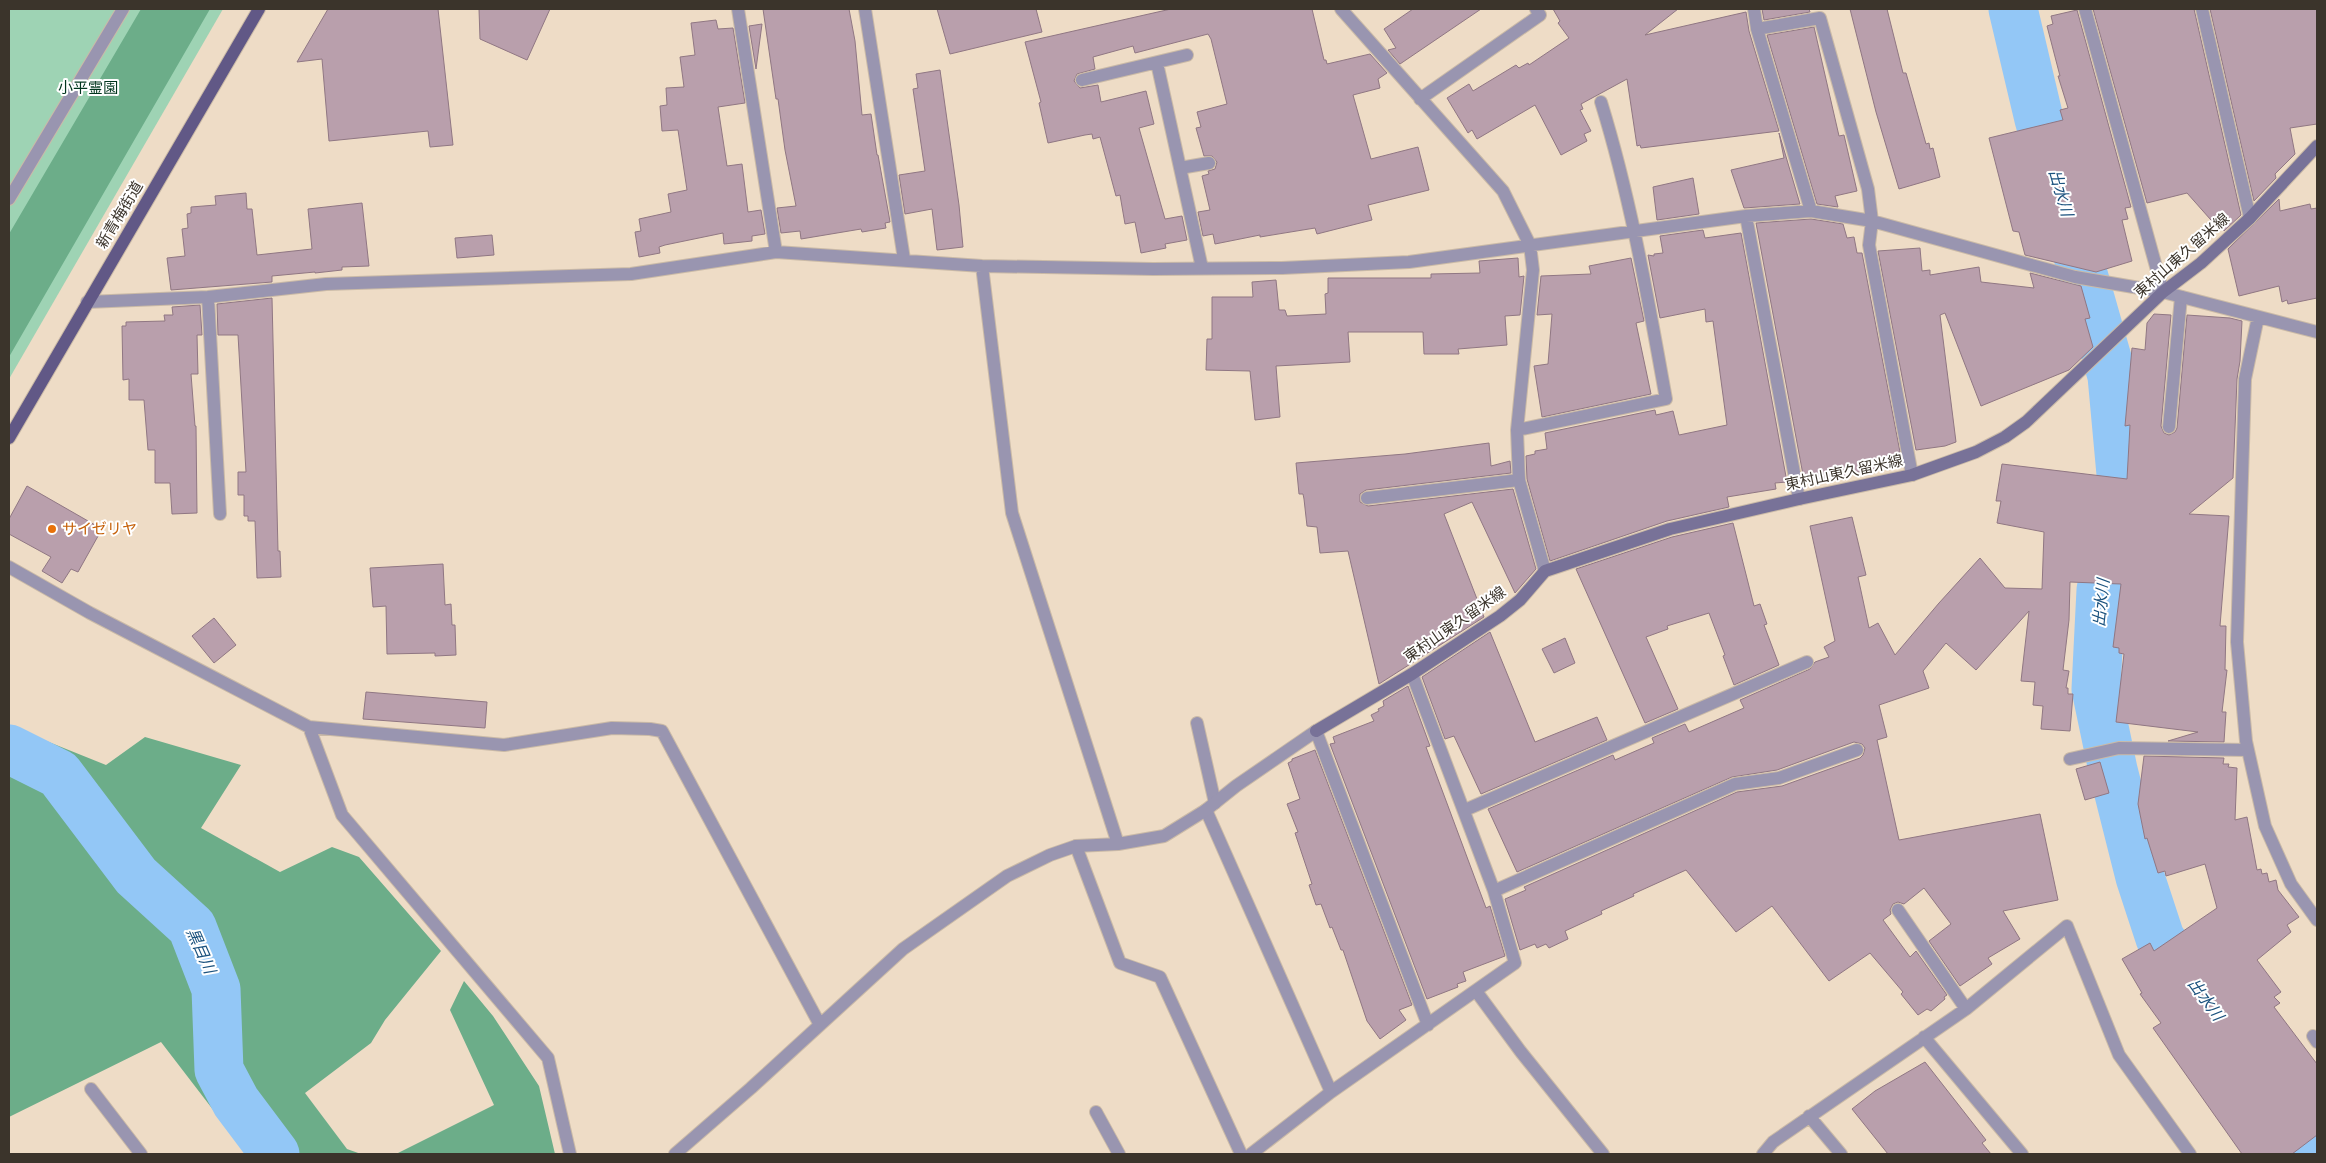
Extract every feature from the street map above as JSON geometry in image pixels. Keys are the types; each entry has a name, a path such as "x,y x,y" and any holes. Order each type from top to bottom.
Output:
{"main road":[{"name":"新青梅街道","path":"9,438 259,9"},
{"name":"東村山東久留米線","path":"1316,731 1412,674 1500,616 1520,600 1546,570 1670,529 1912,475 1955,462 2006,437 2026,422 2085,368 2163,292 2201,263 2250,218 2317,146"}],"street":[{"path":"9,199 122,9"},
{"path":"738,9 776,252"},
{"path":"866,9 904,259"},
{"path":"1341,9 1503,191 1530,245 1532,270 1517,430 1519,480 1546,570"},
{"path":"1420,99 1540,15 1536,9"},
{"path":"1754,9 1757,29 1811,211"},
{"path":"2085,9 2163,292"},
{"path":"2202,9 2250,218"},
{"path":"1757,29 1820,18 1868,189 1872,221 1869,245 1912,475"},
{"path":"1082,80 1187,56"},
{"path":"1157,62 1202,268"},
{"path":"1517,430 1666,399 1635,231 1615,147 1601,102"},
{"path":"1180,168 1209,163"},
{"path":"87,302 208,297 326,284 631,274 776,252 904,259 982,266 1282,268 1408,262 1746,216 1811,211 1872,221 2095,282 2163,292 2317,332"},
{"path":"1746,216 1799,499"},
{"path":"982,266 1012,513 1118,844"},
{"path":"208,297 220,514"},
{"path":"2169,427 2181,297"},
{"path":"2258,317 2245,378 2237,642 2248,750 2265,826 2291,884 2317,920"},
{"path":"1366,498 1519,480"},
{"path":"9,567 90,613 309,727 504,745 612,728 650,728 662,731 820,1025"},
{"path":"1465,810 1807,662"},
{"path":"1250,1154 1331,1092 1515,963 1494,891 1465,810 1412,674"},
{"path":"1196,723 1211,807 1331,1092"},
{"path":"309,727 342,815 548,1058 570,1154"},
{"path":"675,1154 903,949 1007,876 1050,855 1076,846 1118,844 1164,836 1211,807 1316,731 1428,1025"},
{"path":"2070,759 2118,748 2248,750"},
{"path":"1494,891 1735,784 1779,778 1856,750"},
{"path":"1076,846 1120,963 1160,977 1241,1154"},
{"path":"1898,910 1966,1009"},
{"path":"1763,1154 1773,1142 1809,1116 1966,1009 2067,926 2119,1055 2190,1154"},
{"path":"1476,991 1521,1052 1603,1154"},
{"path":"1924,1037 2022,1154"},
{"path":"91,1089 141,1154"},
{"path":"1096,1112 1119,1154"},
{"path":"1809,1116 1841,1154"}],"green space":[{"name":"小平霊園","path":"9,9 223,9 9,379"},
{"path":"141,9 210,9 9,357 9,234"},
{"path":"9,726 106,765 145,737 241,765 201,828 280,872 332,847 359,857 441,951 385,1020 371,1043 305,1093 347,1149 361,1154 247,1154 161,1042 9,1117"},
{"path":"464,981 493,1016 539,1086 555,1154 396,1154 494,1105 450,1010"}],"building":[{"path":"328,9 438,9 453,145 430,147 428,131 329,141 322,59 297,62"},
{"path":"479,9 550,9 527,60 480,39"},
{"path":"763,9 849,9 855,41 862,115 871,114 889,216 890,222 885,223 886,228 862,232 861,229 801,239 800,231 781,233 777,208 796,206 785,150 778,99 776,99"},
{"path":"937,9 1036,9 1042,32 950,54"},
{"path":"1171,9 1312,9 1324,60 1326,60 1327,64 1370,54 1387,73 1378,79 1380,88 1353,95 1371,159 1418,147 1429,190 1368,205 1372,220 1317,234 1315,228 1260,237 1260,235 1215,244 1213,234 1203,236 1198,212 1210,210 1202,176 1209,174 1208,171 1215,169 1217,162 1212,156 1204,156 1196,128 1201,127 1197,112 1227,104 1211,39 1208,34 1135,53 1133,46 1093,57 1095,69 1077,74 1074,81 1080,88 1098,85 1101,102 1146,91 1154,124 1139,128 1165,219 1182,216 1187,240 1165,244 1166,248 1141,253 1135,222 1125,224 1120,195 1116,196 1100,137 1093,139 1092,134 1048,143 1039,103 1041,102 1025,42"},
{"path":"1413,9 1481,9 1400,64 1388,50 1396,48 1384,29"},
{"path":"1553,9 1678,9 1645,35 1746,12 1749,31 1779,131 1641,148 1640,145 1637,146 1627,79 1581,104 1583,109 1580,110 1591,131 1584,134 1587,141 1561,155 1535,105 1477,139 1472,130 1468,133 1447,98 1469,84 1473,91 1516,65 1519,68 1528,63 1529,65 1569,38 1558,23 1560,21"},
{"path":"1762,9 1809,9 1810,12 1764,20"},
{"path":"1850,9 1887,9 1903,73 1906,73 1926,144 1929,143 1930,149 1933,148 1940,177 1899,189 1876,112"},
{"path":"2093,9 2194,9 2241,215 2224,231 2222,224 2218,228 2187,193 2147,203"},
{"path":"2210,9 2317,9 2317,124 2290,128 2295,154 2275,174 2276,178 2254,201"},
{"path":"2077,10 2131,207 2125,208 2128,219 2122,220 2132,261 2096,272 2025,255 2019,232 2013,231 1989,138 2063,120 2060,110 2068,108 2058,76 2060,76 2047,26 2053,24 2051,16"},
{"path":"716,20 718,29 733,28 745,103 718,107 727,166 742,164 748,212 761,210 765,234 752,236 752,241 724,244 723,233 665,245 659,247 660,253 639,257 635,232 641,231 639,219 671,212 668,194 687,190 678,130 662,131 660,106 667,105 666,88 684,87 680,57 695,55 691,23"},
{"path":"762,24 756,69 749,26"},
{"path":"1814,27 1839,136 1844,135 1857,191 1835,196 1838,207 1817,204 1767,35"},
{"path":"940,70 963,247 937,250 932,209 905,214 899,175 925,171 913,89 918,88 916,74"},
{"path":"1779,133 1800,204 1744,208 1731,170 1784,158"},
{"path":"1693,178 1699,214 1657,220 1653,187"},
{"path":"246,193 247,209 252,209 257,255 312,249 308,209 362,203 369,266 342,267 342,270 272,276 272,282 171,290 167,258 185,256 182,229 188,228 187,214 191,213 191,207 216,205 215,196"},
{"path":"2279,199 2280,211 2310,204 2311,209 2317,208 2317,298 2288,304 2287,300 2282,302 2279,286 2239,296 2228,249"},
{"path":"1811,219 1843,224 1847,238 1854,237 1857,253 1862,253 1900,452 1895,453 1896,459 1890,460 1891,466 1848,474 1848,477 1804,480 1756,223"},
{"path":"1703,230 1705,238 1741,233 1787,482 1775,483 1776,489 1727,497 1729,507 1667,521 1550,561 1527,479 1526,456 1535,454 1535,451 1547,449 1545,433 1655,410 1656,415 1673,411 1679,435 1727,425 1713,321 1706,322 1705,309 1660,318 1648,255 1654,256 1654,254 1663,253 1660,236"},
{"path":"492,235 494,255 457,258 455,238"},
{"path":"1920,248 1922,271 1930,270 1930,275 1979,267 1981,282 2034,288 2030,273 2081,286 2090,318 2085,319 2093,347 2069,370 1981,406 1945,313 1940,315 1956,442 1945,446 1916,450 1878,251"},
{"path":"1518,258 1519,277 1524,276 1520,315 1505,316 1507,345 1458,349 1459,354 1424,354 1423,332 1348,332 1350,362 1276,366 1280,417 1255,420 1250,371 1206,370 1207,339 1212,339 1212,297 1253,297 1252,282 1276,280 1279,310 1285,310 1287,316 1326,314 1325,294 1328,293 1328,278 1431,278 1431,274 1480,273 1479,261"},
{"path":"1631,258 1644,321 1636,323 1651,394 1542,417 1534,366 1548,364 1552,314 1537,315 1541,276 1591,274 1589,266"},
{"path":"272,298 278,551 280,551 281,577 257,578 255,521 248,521 248,516 244,516 244,495 238,495 238,472 246,472 238,335 218,335 217,304"},
{"path":"200,305 202,335 197,335 198,374 191,374 196,426 197,513 172,514 170,483 155,483 155,450 148,450 144,400 129,400 129,379 123,380 122,326 126,326 126,322 165,321 164,315 173,315 172,307"},
{"path":"2154,314 2171,315 2161,426 2164,433 2169,435 2175,432 2177,428 2187,315 2230,318 2242,321 2237,379 2233,478 2189,514 2229,516 2220,626 2226,626 2225,670 2227,670 2222,712 2226,712 2224,742 2168,741 2198,732 2116,722 2124,654 2119,653 2119,648 2113,647 2121,584 2070,582 2069,620 2063,670 2069,671 2066,688 2068,688 2068,694 2073,694 2070,731 2041,729 2043,706 2033,705 2035,682 2021,681 2029,611 1976,670 1946,643 1923,671 1929,688 1879,705 1887,737 1877,740 1899,840 2040,814 2058,900 2003,911 2020,939 1988,958 1992,964 1960,986 1929,941 1951,924 1924,888 1904,904 1898,902 1893,904 1890,910 1891,914 1883,920 1910,957 1916,951 1947,995 1931,1011 1927,1009 1918,1015 1901,994 1903,992 1870,953 1829,981 1772,906 1736,932 1686,870 1633,894 1634,896 1601,911 1602,914 1565,931 1568,939 1549,948 1546,944 1537,948 1535,944 1520,950 1505,899 1526,890 1524,887 1737,792 1782,786 1860,758 1865,748 1862,744 1854,742 1777,770 1732,777 1517,872 1488,809 1613,755 1615,760 1654,743 1652,738 1685,724 1689,732 1744,708 1740,700 1810,669 1815,662 1829,657 1824,647 1835,641 1810,526 1852,517 1866,575 1858,577 1869,628 1878,623 1895,655 1980,558 2005,588 2042,589 2044,532 1997,523 2001,501 1996,501 2002,464 2127,479 2130,425 2125,426 2132,348 2145,350 2147,323"},
{"path":"1489,443 1491,466 1510,461 1511,473 1366,490 1360,494 1360,502 1368,506 1513,489 1536,569 1515,593 1472,502 1444,514 1484,617 1379,684 1348,551 1320,553 1317,527 1307,526 1303,494 1299,494 1296,463 1405,454"},
{"path":"27,486 102,529 78,572 71,569 62,583 42,571 51,557 9,534 9,519"},
{"path":"1733,523 1754,606 1760,604 1767,624 1764,625 1779,665 1734,685 1709,613 1667,626 1668,629 1646,637 1678,709 1645,723 1576,569 1672,537"},
{"path":"443,564 445,605 451,604 452,625 455,625 456,655 435,656 435,653 387,654 386,606 373,607 370,568"},
{"path":"214,618 236,645 214,663 192,636"},
{"path":"1490,632 1535,742 1597,717 1607,740 1481,794 1454,736 1445,739 1422,677"},
{"path":"1565,638 1575,663 1554,673 1542,649"},
{"path":"1408,686 1430,746 1426,747 1486,908 1490,906 1505,956 1463,972 1466,981 1457,984 1458,987 1427,999 1330,744 1335,743 1333,737 1374,721 1371,715 1384,706 1383,701"},
{"path":"366,692 487,702 485,728 363,719"},
{"path":"1315,750 1412,1005 1399,1010 1406,1020 1380,1039 1367,1021 1343,950 1341,950 1332,927 1330,928 1321,904 1316,905 1309,885 1312,884 1295,833 1298,832 1287,804 1300,799 1288,763 1292,759"},
{"path":"2144,756 2224,758 2223,764 2229,764 2228,767 2237,768 2235,820 2247,817 2257,870 2261,869 2262,874 2267,873 2269,882 2276,880 2278,890 2299,917 2287,925 2291,932 2257,960 2281,992 2274,997 2280,1003 2274,1007 2317,1064 2317,1135 2292,1154 2242,1154 2153,1028 2161,1023 2140,994 2142,993 2122,959 2150,943 2154,951 2217,908 2205,864 2166,876 2165,871 2158,873 2147,838 2145,839 2138,804"},
{"path":"2100,762 2109,793 2085,800 2076,769"},
{"path":"1925,1062 1986,1140 1982,1143 1991,1154 1888,1154 1852,1109 1875,1091"}],"waterway":[{"name":"出水川","path":"2013,9 2039,119 2112,376 2122,485 2101,590 2096,689 2113,770 2140,877 2160,938 2203,999"},
{"name":"黒目川","path":"9,749 59,774 136,876 192,927 216,989 219,1070 236,1102 275,1154"},
{"name":"出水川","path":"2267,1090 2315,1154"}],"place":[{"name":"サイゼリヤ","path":"52,529"}]}
